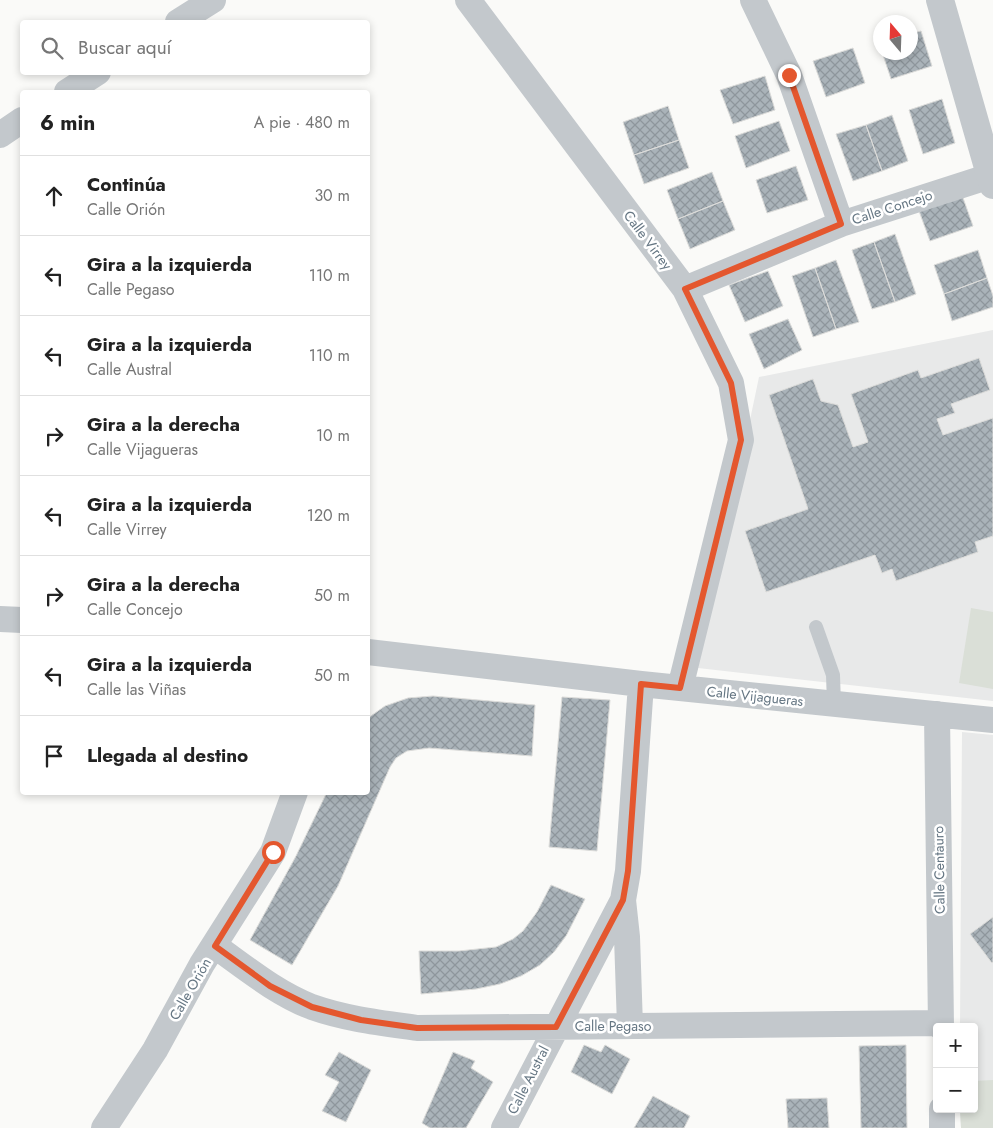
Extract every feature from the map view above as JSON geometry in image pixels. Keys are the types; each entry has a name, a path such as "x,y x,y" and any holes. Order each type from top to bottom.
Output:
{"street":[{"path":"181,20 213,0"},
{"name":"Calle Virrey","path":"468,0 685,289 731,383 741,440 680,688"},
{"path":"753,0 789,75 841,224"},
{"path":"940,0 992,180"},
{"path":"70,90 93,75"},
{"path":"0,134 20,121"},
{"name":"Calle Concejo","path":"685,289 841,224 992,180"},
{"path":"0,619 20,620"},
{"name":"Calle Vijagueras","path":"370,652 641,684 993,720"},
{"name":"Calle Austral","path":"630,1026 627,937 623,900 628,871 641,684"},
{"name":"Calle Centauro","path":"938,714 941,1023"},
{"name":"Calle Orión","path":"104,1128 155,1050 202,964 273,852 294,795"},
{"name":"Calle Austral","path":"504,1128 623,900"},
{"name":"Calle Pegaso","path":"215,946 270,986 312,1007 361,1020 417,1028 933,1025"},
{"path":"942,1113 942,1128"}],"lane":[{"path":"816,627 833,675 834,704"}],"shaded area":[{"path":"993,330 993,701 698,668 759,377"},
{"path":"971,608 993,612 993,689 959,683"},
{"path":"962,732 993,735 993,1128 961,1128 960,1113 978,1113 978,1023 960,1023"},
{"path":"993,1080 993,1128 961,1128 960,1113 978,1113 978,1081"}],"building":[{"path":"921,31 932,66 891,79 885,60 918,60 918,32"},
{"path":"853,48 865,83 826,97 813,61"},
{"path":"765,76 775,110 733,124 720,90"},
{"path":"942,99 955,143 923,154 909,110"},
{"path":"668,106 679,140 634,155 623,122"},
{"path":"892,115 908,161 882,171 866,125"},
{"path":"779,121 790,151 746,168 735,136"},
{"path":"866,125 882,171 853,181 836,134"},
{"path":"679,140 689,168 644,184 634,155"},
{"path":"796,166 808,200 767,213 756,180"},
{"path":"712,172 723,201 678,219 667,190"},
{"path":"962,195 973,226 930,241 919,211"},
{"path":"723,201 735,230 690,249 678,219"},
{"path":"895,234 916,294 895,302 874,242"},
{"path":"874,242 895,302 872,309 852,250"},
{"path":"978,250 987,278 944,294 934,265"},
{"path":"836,260 859,322 836,329 815,268"},
{"path":"815,268 836,329 813,337 792,276"},
{"path":"768,271 783,306 745,322 729,285"},
{"path":"987,278 993,296 993,307 952,321 944,294"},
{"path":"788,319 802,350 764,369 749,334"},
{"path":"979,358 990,390 951,404 955,413 937,419 943,435 993,418 993,536 975,542 978,552 896,581 892,569 882,573 875,555 766,592 745,531 808,509 769,395 813,379 821,401 838,405 853,447 868,442 851,394 918,370 921,378"},
{"path":"433,696 535,705 532,756 429,748 407,751 396,758 390,767 338,886 292,965 250,940 296,856 326,795 370,795 370,717 385,706 408,698"},
{"path":"562,697 610,700 597,851 549,847"},
{"path":"551,885 585,899 566,936 554,952 540,965 521,976 500,984 476,989 421,994 419,951 459,951 496,947 513,939 523,931 537,912"},
{"path":"993,917 993,962 992,963 970,934"},
{"path":"584,1045 601,1052 605,1045 630,1059 612,1094 571,1072"},
{"path":"906,1045 907,1128 861,1128 859,1046"},
{"path":"339,1052 371,1070 346,1122 322,1111 339,1082 325,1075"},
{"path":"453,1052 475,1061 471,1068 493,1082 466,1128 430,1128 422,1123"},
{"path":"653,1096 690,1116 684,1128 634,1128"},
{"path":"827,1098 829,1128 788,1128 786,1099"}],"route":[{"path":"273,852 215,946 270,986 312,1007 361,1020 417,1028 556,1027 623,900 628,871 641,684 680,688 741,440 731,383 685,289 841,224 789,75"}]}
